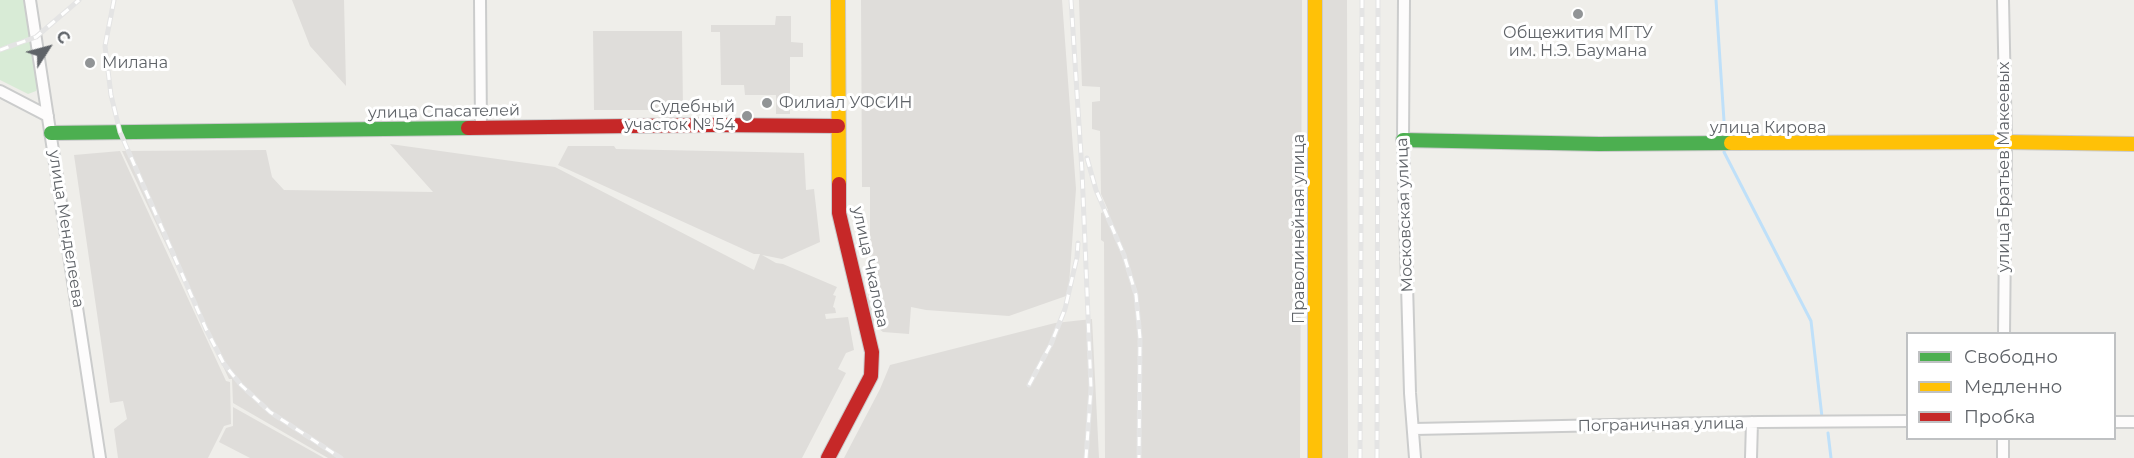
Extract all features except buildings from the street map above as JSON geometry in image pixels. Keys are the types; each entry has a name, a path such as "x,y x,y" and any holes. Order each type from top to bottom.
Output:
{"street":[{"name":"улица Менделеева","path":"30,0 100,458"},
{"path":"480,0 481,128"},
{"name":"улица Чкалова","path":"828,458 871,376 872,352 839,213 838,0"},
{"name":"Праволинейная улица","path":"1315,0 1315,458"},
{"name":"Московская улица","path":"1404,0 1403,140 1410,393 1415,458"},
{"name":"улица Братьев Макеевых","path":"2003,0 2006,142 2004,332"},
{"path":"0,92 48,116"},
{"name":"улица Спасателей","path":"51,133 838,126"},
{"name":"улица Кирова","path":"1403,140 1666,145 2006,142 2134,144"},
{"name":"Пограничная улица","path":"1414,429 1906,421"},
{"path":"1751,458 1752,422"},
{"path":"2116,422 2134,422"},
{"path":"2003,440 2003,458"}],"shaded area":[{"path":"292,0 344,0 346,86 310,46"},
{"path":"861,0 1062,0 1076,189 1069,285 1066,296 1009,316 911,307 909,334 883,332 874,325 867,298 870,292 870,187 862,187"},
{"path":"1079,0 1302,0 1300,458 1105,458 1104,242 1101,240 1101,213 1108,210 1101,194 1100,131 1092,129 1092,102 1100,101 1100,87 1082,86"},
{"path":"1322,0 1347,0 1348,458 1321,458"},
{"path":"776,16 791,16 791,42 803,43 803,57 790,57 790,114 776,114 776,95 745,95 744,85 721,85 720,32 711,32 711,25 775,25"},
{"path":"593,31 682,31 683,110 594,110"},
{"path":"390,144 555,167 754,270 760,254 754,254 558,165 568,146 804,153 806,190 814,189 820,242 782,259 762,255 776,263 837,287 833,295 836,296 833,307 836,313 825,314 826,319 848,317 854,350 846,353 838,369 846,373 802,458 328,458 233,403 232,379 229,379 122,151 266,150 272,177 284,190 433,192"},
{"path":"120,151 226,381 230,382 231,424 224,426 208,458 118,458 114,429 127,419 123,401 110,403 74,155"},
{"path":"1092,319 1099,458 844,458 890,365 1055,323"},
{"path":"233,407 324,458 250,458 219,442 226,428 233,426"}],"green space":[{"path":"0,0 26,0 39,83 36,91 28,94 0,80"}],"waterway":[{"path":"1716,0 1725,136"},
{"path":"1725,148 1724,152 1811,321 1822,417"},
{"path":"1828,433 1831,458"}],"railway":[{"path":"0,50 36,37 79,0"},
{"path":"114,0 105,46 111,95 120,132 206,329 224,364 241,385 270,412 341,458"},
{"path":"1071,0 1082,171 1091,388 1086,458"},
{"path":"1360,458 1362,0"},
{"path":"1377,458 1378,0"},
{"path":"1087,158 1096,190 1124,255 1136,295 1140,338 1139,458"},
{"path":"1029,385 1051,344 1065,309 1078,243"}],"traffic: fast":[{"path":"51,133 468,128"},
{"path":"1403,140 1599,144 1731,143"}],"traffic: slow":[{"path":"838,0 839,184"},
{"path":"1315,0 1315,458"},
{"path":"1731,143 2134,144"}],"traffic: jam":[{"path":"468,128 838,126"},
{"path":"828,458 871,376 872,352 839,213 839,184"}],"place":[{"name":"Общежития МГТУ им. Н.Э. Баумана","path":"1578,14"},
{"name":"Милана","path":"90,63"},
{"name":"Филиал УФСИН","path":"767,103"},
{"name":"Судебный участок № 54","path":"747,116"}]}
